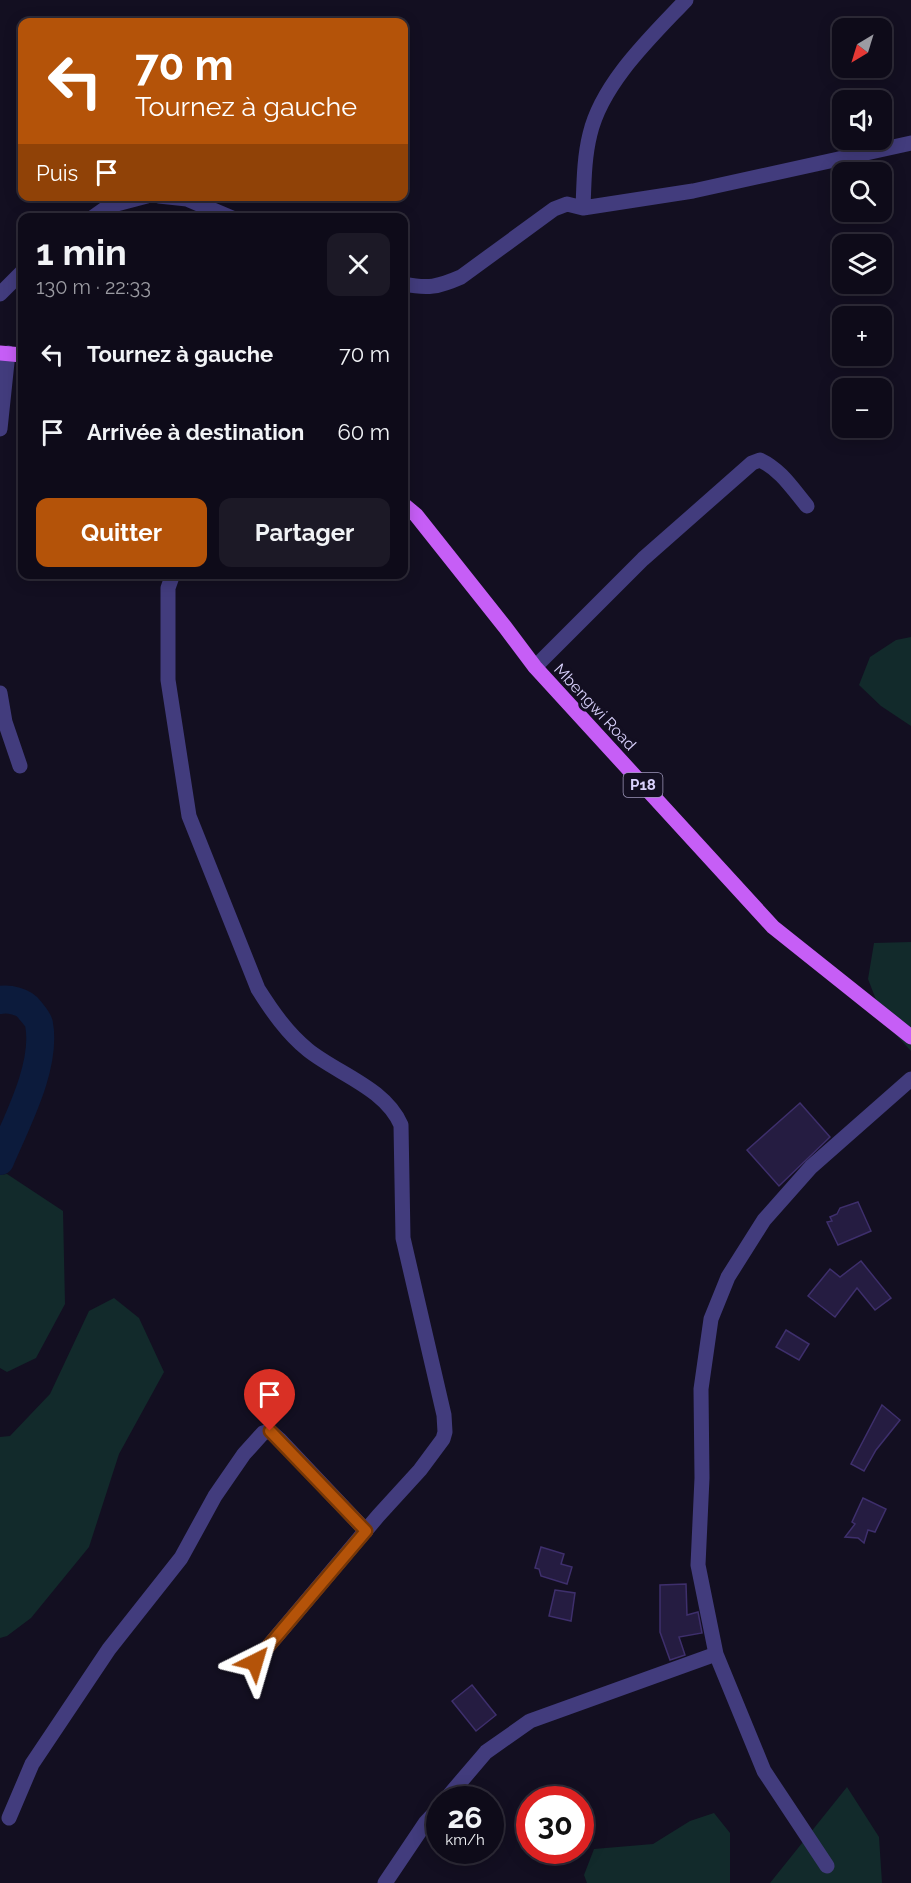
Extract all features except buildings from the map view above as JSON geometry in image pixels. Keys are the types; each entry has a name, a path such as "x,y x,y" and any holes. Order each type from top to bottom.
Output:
{"main road":[{"name":"Mbengwi Road","path":"408,508 416,515 535,668 773,927 911,1037"}],"street":[{"path":"583,208 586,151 595,118 622,71 686,0"},
{"path":"408,286 425,288 443,285 460,277 554,208 567,204 583,208 693,191 911,143"},
{"path":"99,213 109,206 128,201"},
{"path":"190,201 220,213"},
{"path":"0,294 18,276"},
{"path":"0,429 10,354"},
{"path":"535,668 643,559 752,463 760,460 776,469 807,506"},
{"path":"171,579 168,588 168,680 189,816 258,989 272,1011 291,1035 310,1051 381,1098 396,1114 401,1125 403,1239 444,1415 443,1439 420,1470 255,1662"},
{"path":"0,693 5,722 20,766"},
{"path":"827,1866 764,1771 716,1654 698,1565 702,1478 701,1389 711,1319 728,1277 764,1220 811,1167 911,1078"},
{"path":"9,1818 22,1785 39,1754 109,1649 181,1558 215,1496 244,1454 263,1433 270,1431 279,1439 366,1531"},
{"path":"458,1786 486,1752 530,1721 716,1654"},
{"path":"384,1883 426,1822"}],"green space":[{"path":"911,637 911,726 881,706 859,685 870,657 896,640"},
{"path":"911,942 911,1051 885,1023 868,979 874,943"},
{"path":"7,1174 63,1211 65,1304 36,1358 7,1372 0,1368 0,1175"},
{"path":"114,1298 139,1318 164,1372 119,1454 89,1547 31,1618 7,1636 0,1638 0,1437 10,1436 50,1394 89,1311"},
{"path":"847,1787 879,1837 882,1883 770,1883"},
{"path":"714,1813 730,1833 730,1883 587,1883 584,1875 588,1864 594,1864 594,1849 653,1844 690,1821"}],"waterway":[{"path":"0,1000 24,1004 38,1022 40,1040 39,1058 34,1076 0,1161"}],"route":[{"path":"255,1662 366,1531 270,1431"}]}
